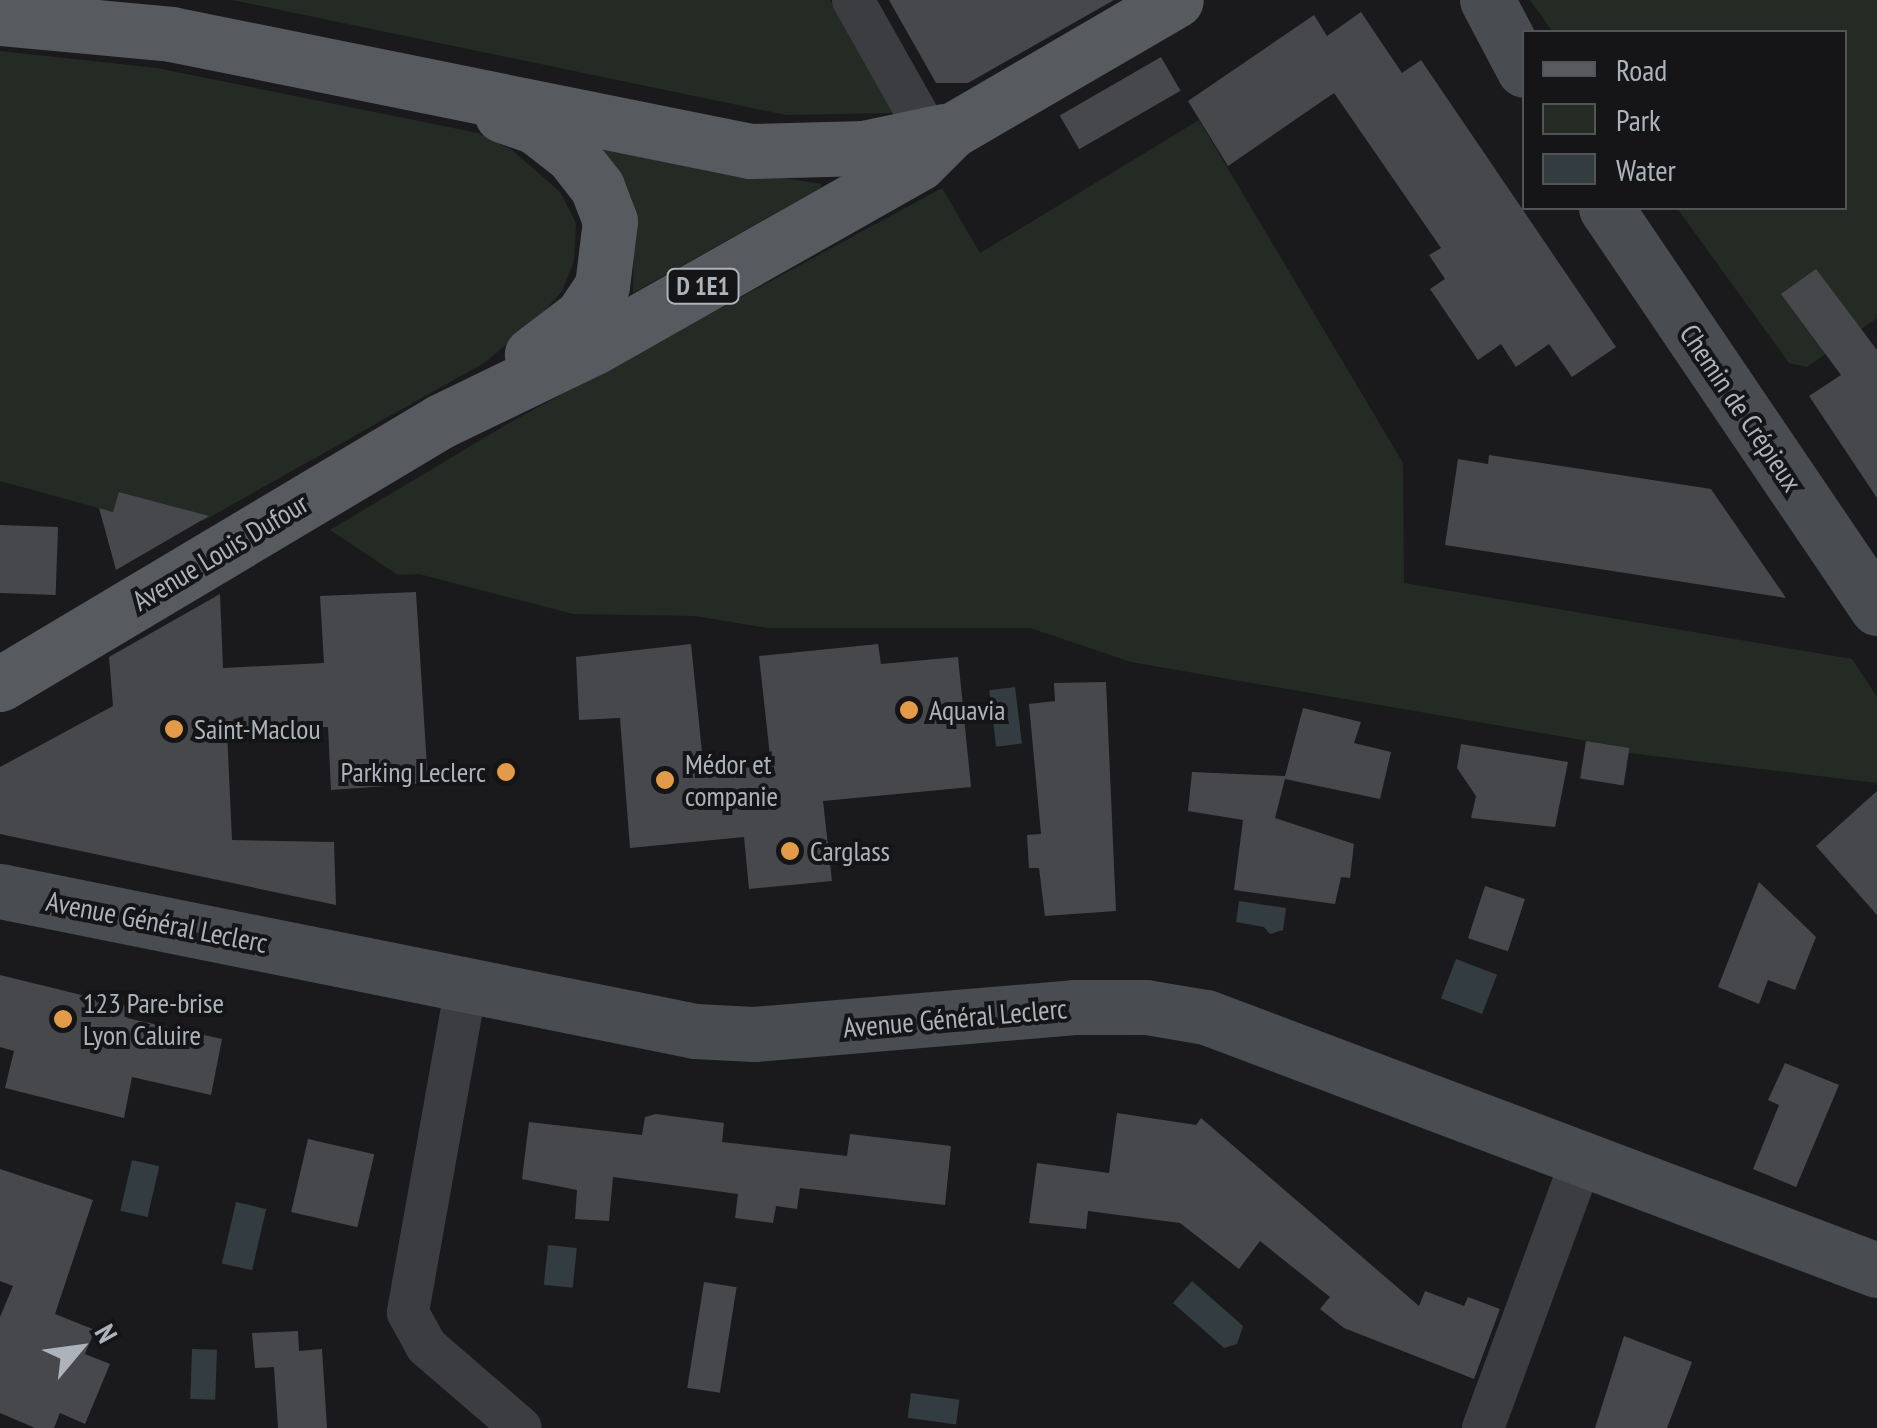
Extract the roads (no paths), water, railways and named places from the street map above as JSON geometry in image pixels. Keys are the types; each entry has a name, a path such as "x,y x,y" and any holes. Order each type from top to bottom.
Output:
{"main road":[{"name":"D 1E1","path":"441,421 594,347 745,263 920,162 940,132 1176,0"},
{"path":"1488,0 1522,66"},
{"path":"0,18 172,34 750,151 864,148 940,132"},
{"path":"412,84 536,126 598,187 610,221 602,286 582,316 441,421"},
{"name":"Chemin de Crépieux","path":"1607,210 1877,608"},
{"name":"Avenue Louis Dufour","path":"0,684 441,421"},
{"name":"Avenue Général Leclerc","path":"0,891 636,1021 754,1034 1146,1006 1206,1016 1366,1072 1582,1159 1877,1270"}],"street":[{"path":"853,0 940,132"},
{"path":"466,986 408,1313 426,1346 521,1428"},
{"path":"1483,1428 1582,1159"}],"water":[{"path":"1015,687 1022,744 996,747 989,690"},
{"path":"1239,901 1286,908 1283,930 1270,934 1264,927 1236,922"},
{"path":"1456,959 1497,975 1482,1014 1441,998"},
{"path":"132,1160 159,1166 148,1217 120,1211"},
{"path":"236,1202 266,1209 252,1270 222,1263"},
{"path":"548,1245 577,1248 573,1288 544,1285"},
{"path":"1192,1281 1243,1326 1237,1344 1224,1348 1173,1303"},
{"path":"192,1349 217,1350 215,1400 190,1399"},
{"path":"911,1393 960,1400 956,1425 908,1418"}],"place":[{"name":"Aquavia","path":"909,710"},
{"name":"Saint-Maclou","path":"174,729"},
{"name":"Parking Leclerc","path":"506,772"},
{"name":"Médor et companie","path":"665,780"},
{"name":"Carglass","path":"790,851"},
{"name":"123 Pare-brise Lyon Caluire","path":"63,1019"}]}
